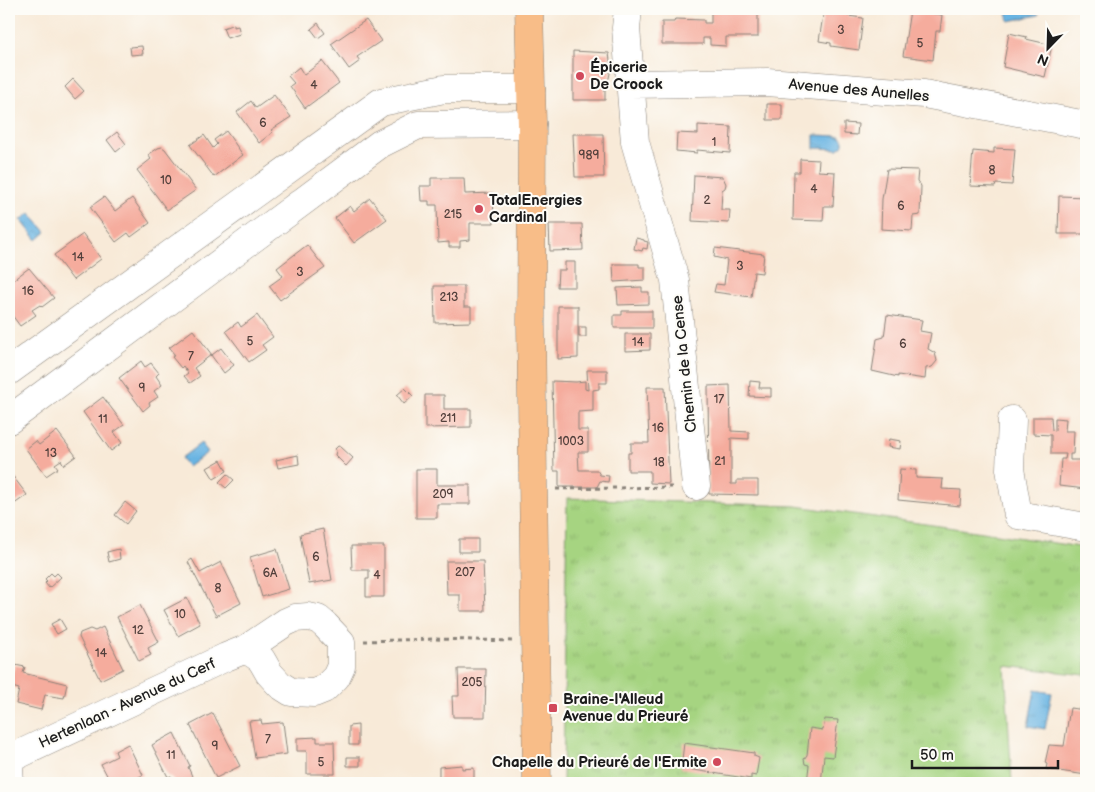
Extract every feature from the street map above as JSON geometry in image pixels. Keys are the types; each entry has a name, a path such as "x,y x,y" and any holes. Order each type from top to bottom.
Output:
{"main road":[{"path":"529,9 532,124 533,490 537,783"}],"street":[{"name":"Chemin de la Cense","path":"628,9 626,28 635,142 675,280 696,486"},
{"name":"Avenue des Aunelles","path":"630,84 766,82 924,94 1086,125"},
{"path":"9,371 380,102 444,88 531,89"},
{"path":"9,420 380,144 418,125 532,124"},
{"path":"1012,420 1010,469 1018,515 1086,527"},
{"name":"Hertenlaan - Avenue du Cerf","path":"9,759 246,649 295,618 308,617 318,619 334,632 341,642"},
{"path":"246,649 262,659 269,673 280,685 291,692 314,693 324,689 336,677 341,666 341,642"},
{"path":"9,769 10,783"}],"path":[{"path":"533,490 696,486"},
{"path":"341,642 434,639 520,641 524,631 535,630"}],"green space":[{"path":"567,498 796,506 1086,548 1086,675 1005,666 1012,783 563,783"}],"water":[{"path":"1006,9 1037,9 1039,15 1009,21"},
{"path":"814,135 840,136 843,144 839,149 814,148"},
{"path":"30,213 46,232 37,240 21,220"},
{"path":"201,443 208,452 188,467 181,458"},
{"path":"1035,690 1052,693 1045,729 1028,726"}],"building":[{"path":"711,9 758,9 758,37 726,37 726,46 710,45 710,38 703,38 703,44 662,44 662,22 674,22 675,19 704,20 704,23 711,23"},
{"path":"824,9 849,9 848,16 863,18 859,50 831,46 831,43 819,41"},
{"path":"910,10 942,15 940,31 936,31 933,60 903,56"},
{"path":"366,20 381,41 357,57 360,61 349,69 331,44"},
{"path":"318,23 325,33 318,38 311,29"},
{"path":"234,24 234,27 238,26 240,34 227,38 223,28"},
{"path":"1009,33 1052,45 1045,77 1003,67"},
{"path":"142,46 143,54 131,55 130,47"},
{"path":"573,51 609,53 611,68 609,78 605,83 605,100 573,100"},
{"path":"322,61 339,83 305,108 290,86 294,83 288,76 299,67 304,75"},
{"path":"73,79 84,91 75,99 65,87"},
{"path":"274,95 291,117 271,130 273,132 259,143 237,112 251,101 256,108"},
{"path":"767,104 782,104 782,120 767,120"},
{"path":"844,123 858,124 857,135 844,134"},
{"path":"698,125 731,127 730,153 697,150 697,153 676,151 677,133 698,134"},
{"path":"226,131 243,155 214,177 190,145 204,135 213,148 217,144 214,140"},
{"path":"117,132 126,144 116,152 107,140"},
{"path":"573,134 603,134 604,177 575,177"},
{"path":"162,147 196,190 167,210 137,170 151,159 148,155"},
{"path":"994,148 1015,149 1012,185 996,184 995,187 970,186 973,151 994,153"},
{"path":"800,159 819,160 818,171 835,172 833,206 824,206 823,221 793,220 794,172 800,172"},
{"path":"887,169 918,170 917,181 921,186 920,215 913,216 912,231 881,229 882,199"},
{"path":"694,175 723,177 726,184 722,190 721,210 730,210 729,223 692,221"},
{"path":"431,178 464,178 465,194 493,193 494,223 470,223 470,240 460,241 460,247 449,247 449,242 438,243 437,205 429,205 429,201 421,201 420,186 431,186"},
{"path":"1059,196 1086,197 1086,234 1058,234"},
{"path":"104,197 115,211 132,198 150,223 131,237 128,233 116,242 90,207"},
{"path":"370,198 387,219 354,243 335,218 350,206 354,211"},
{"path":"549,224 582,224 583,250 550,251"},
{"path":"83,234 101,259 73,280 54,255"},
{"path":"636,238 648,242 647,249 643,248 642,251 634,249"},
{"path":"307,245 325,268 280,300 269,286 283,276 277,268"},
{"path":"715,248 764,254 762,273 754,272 751,297 714,292 716,284 724,285 727,260 714,257"},
{"path":"565,262 575,262 575,287 557,287 558,270 565,270"},
{"path":"613,264 639,264 639,267 645,267 645,280 614,282"},
{"path":"29,268 54,298 42,307 40,305 32,310 36,315 20,326 9,311 9,283"},
{"path":"434,286 464,286 464,307 471,307 471,322 435,323"},
{"path":"642,287 642,292 649,292 649,304 618,305 617,288"},
{"path":"558,306 578,306 578,358 558,359"},
{"path":"622,311 652,311 652,328 614,328 614,315 622,315"},
{"path":"257,315 273,337 262,345 266,350 249,362 226,331 238,322 241,327"},
{"path":"887,315 922,320 920,331 931,333 928,349 935,353 937,361 932,367 926,368 925,379 898,375 898,377 872,371 877,339 884,337"},
{"path":"579,327 586,327 586,337 579,337"},
{"path":"193,330 212,355 221,348 234,365 224,373 211,355 194,368 200,376 190,383 184,376 188,373 172,357 175,355 169,348"},
{"path":"625,334 650,334 650,350 625,351"},
{"path":"141,361 145,367 151,363 159,373 156,376 162,385 154,391 158,397 149,403 150,405 143,411 119,378"},
{"path":"587,370 607,370 607,383 599,383 599,389 593,390 593,411 578,412 578,430 588,430 588,452 578,452 579,470 597,470 600,475 609,476 608,482 600,481 597,487 559,487 559,471 554,471 552,381 585,381 585,389 588,390"},
{"path":"750,381 760,382 759,388 771,388 771,397 749,396"},
{"path":"730,385 731,431 749,432 749,439 731,438 731,484 737,484 737,480 758,480 758,495 709,494 708,386"},
{"path":"647,387 665,387 669,484 650,483 650,471 628,471 628,453 631,453 631,443 649,443"},
{"path":"405,388 413,396 404,404 397,395"},
{"path":"425,395 444,395 444,409 471,409 471,427 425,428"},
{"path":"103,397 124,425 114,432 122,443 111,451 83,412"},
{"path":"1033,417 1051,417 1052,430 1055,431 1055,418 1066,419 1065,431 1074,431 1073,454 1070,454 1070,460 1086,460 1086,489 1059,486 1061,459 1065,459 1066,454 1051,454 1051,435 1033,434"},
{"path":"57,431 76,456 64,465 61,460 55,464 58,468 46,476 26,449 36,441 39,445"},
{"path":"889,439 901,441 900,449 888,447"},
{"path":"338,446 353,458 346,466 335,455 335,449"},
{"path":"298,455 299,464 278,468 276,460"},
{"path":"221,460 227,471 214,479 207,468"},
{"path":"416,469 437,469 437,485 470,485 470,504 437,504 437,518 416,518"},
{"path":"900,469 916,470 916,478 943,479 942,489 961,490 960,506 898,500"},
{"path":"227,474 234,480 226,488 219,482"},
{"path":"12,475 27,495 10,507 12,509 9,511 9,477"},
{"path":"125,502 136,511 126,524 115,515"},
{"path":"323,529 332,580 309,584 300,534"},
{"path":"459,539 478,539 478,552 459,552"},
{"path":"351,546 384,546 384,597 366,597 366,579 369,579 369,570 352,570"},
{"path":"119,549 120,559 109,562 107,552"},
{"path":"277,549 289,589 262,597 250,557"},
{"path":"192,559 200,573 221,562 241,603 216,616 188,562"},
{"path":"446,561 483,561 485,611 460,611 460,595 447,595"},
{"path":"51,573 54,576 57,573 61,577 49,588 45,583 47,581 45,579"},
{"path":"187,598 200,624 178,636 164,610"},
{"path":"140,605 159,642 148,648 151,655 139,661 117,617"},
{"path":"60,619 66,629 57,634 51,624"},
{"path":"103,627 123,669 100,680 79,637 80,633 90,629 95,631"},
{"path":"15,665 25,667 23,673 67,684 64,698 45,695 41,710 16,704 19,689 12,687 9,690 9,676 11,677"},
{"path":"458,669 486,669 485,717 453,717 452,696 459,696"},
{"path":"1070,708 1086,710 1086,775 1046,769 1047,764 1045,763 1049,745 1064,746"},
{"path":"213,713 240,766 216,778 190,725"},
{"path":"825,719 838,720 833,757 824,756 821,783 807,783 809,765 805,764 804,759 807,755 810,728 823,730"},
{"path":"261,720 262,724 283,722 287,754 255,758 249,721"},
{"path":"358,725 358,745 349,745 349,726"},
{"path":"174,733 190,766 188,767 195,783 175,783 171,776 168,777 152,745"},
{"path":"317,737 317,742 334,742 335,774 307,774 307,751 297,751 297,738"},
{"name":"Chapelle du Prieuré de l'Ermite","path":"684,743 754,753 754,756 759,758 756,776 751,775 751,779 681,768"},
{"path":"128,744 143,775 127,783 111,783 101,764 117,756 115,751"},
{"path":"347,757 360,757 360,766 347,766"},
{"path":"462,765 462,769 474,768 474,783 439,783 439,767"}],"place":[{"name":"Épicerie De Croock","path":"580,76"},
{"name":"TotalEnergies Cardinal","path":"479,209"},
{"name":"Braine-l'Alleud Avenue du Prieuré","path":"553,708"},
{"name":"Chapelle du Prieuré de l'Ermite","path":"717,762"}]}
